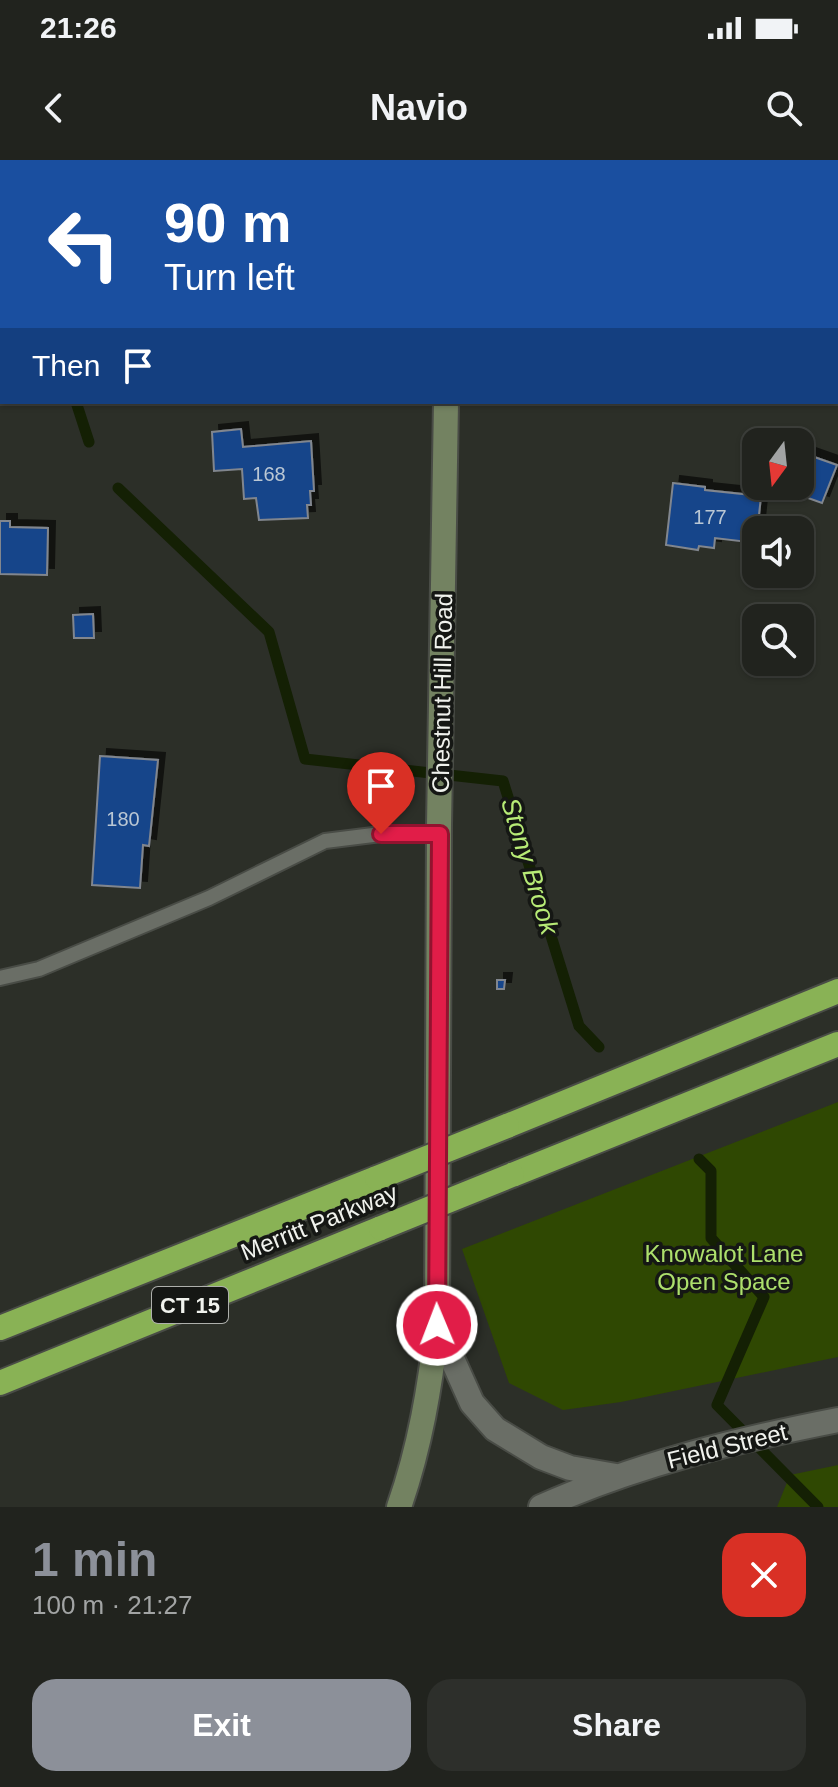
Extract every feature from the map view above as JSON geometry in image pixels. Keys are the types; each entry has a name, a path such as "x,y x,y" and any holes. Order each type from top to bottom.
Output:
{"highway":[{"name":"Merritt Parkway","path":"0,1328 838,991"},
{"name":"Merritt Parkway","path":"0,1383 838,1044"}],"main road":[{"name":"Chestnut Hill Road","path":"399,1507 428,1401 437,1325 446,404"}],"street":[{"name":"Field Street","path":"437,1325 472,1403 495,1429 541,1457 570,1468 616,1476"},
{"name":"Field Street","path":"541,1507 616,1476 715,1448 838,1420"}],"lane":[{"path":"0,978 39,969 181,910 325,841 440,830"}],"green space":[{"name":"Knowalot Lane Open Space","path":"838,1102 838,1357 621,1402 563,1410 509,1383 462,1249"},
{"path":"838,1465 838,1507 777,1507 790,1475"}],"building":[{"path":"241,429 243,447 311,441 314,491 310,491 308,518 259,520 256,498 244,499 242,469 214,471 212,432"},
{"path":"814,457 837,465 822,503 814,500"},
{"path":"673,483 742,494 742,500 761,500 759,516 742,516 742,541 715,538 714,548 699,546 698,550 666,545"},
{"path":"0,521 10,521 10,527 48,528 47,575 0,574"},
{"path":"93,614 94,638 74,638 73,615"},
{"path":"100,756 158,760 149,846 143,845 140,888 92,885"},
{"path":"497,980 505,980 504,989 497,989"}],"waterway":[{"name":"Stony Brook","path":"77,404 89,442"},
{"name":"Stony Brook","path":"118,488 269,632 305,759 503,781 579,1026 599,1047"},
{"name":"Stony Brook","path":"699,1159 711,1171 711,1238 764,1297 717,1405 818,1507"}],"route":[{"path":"381,834 440,834 437,1325"}]}
